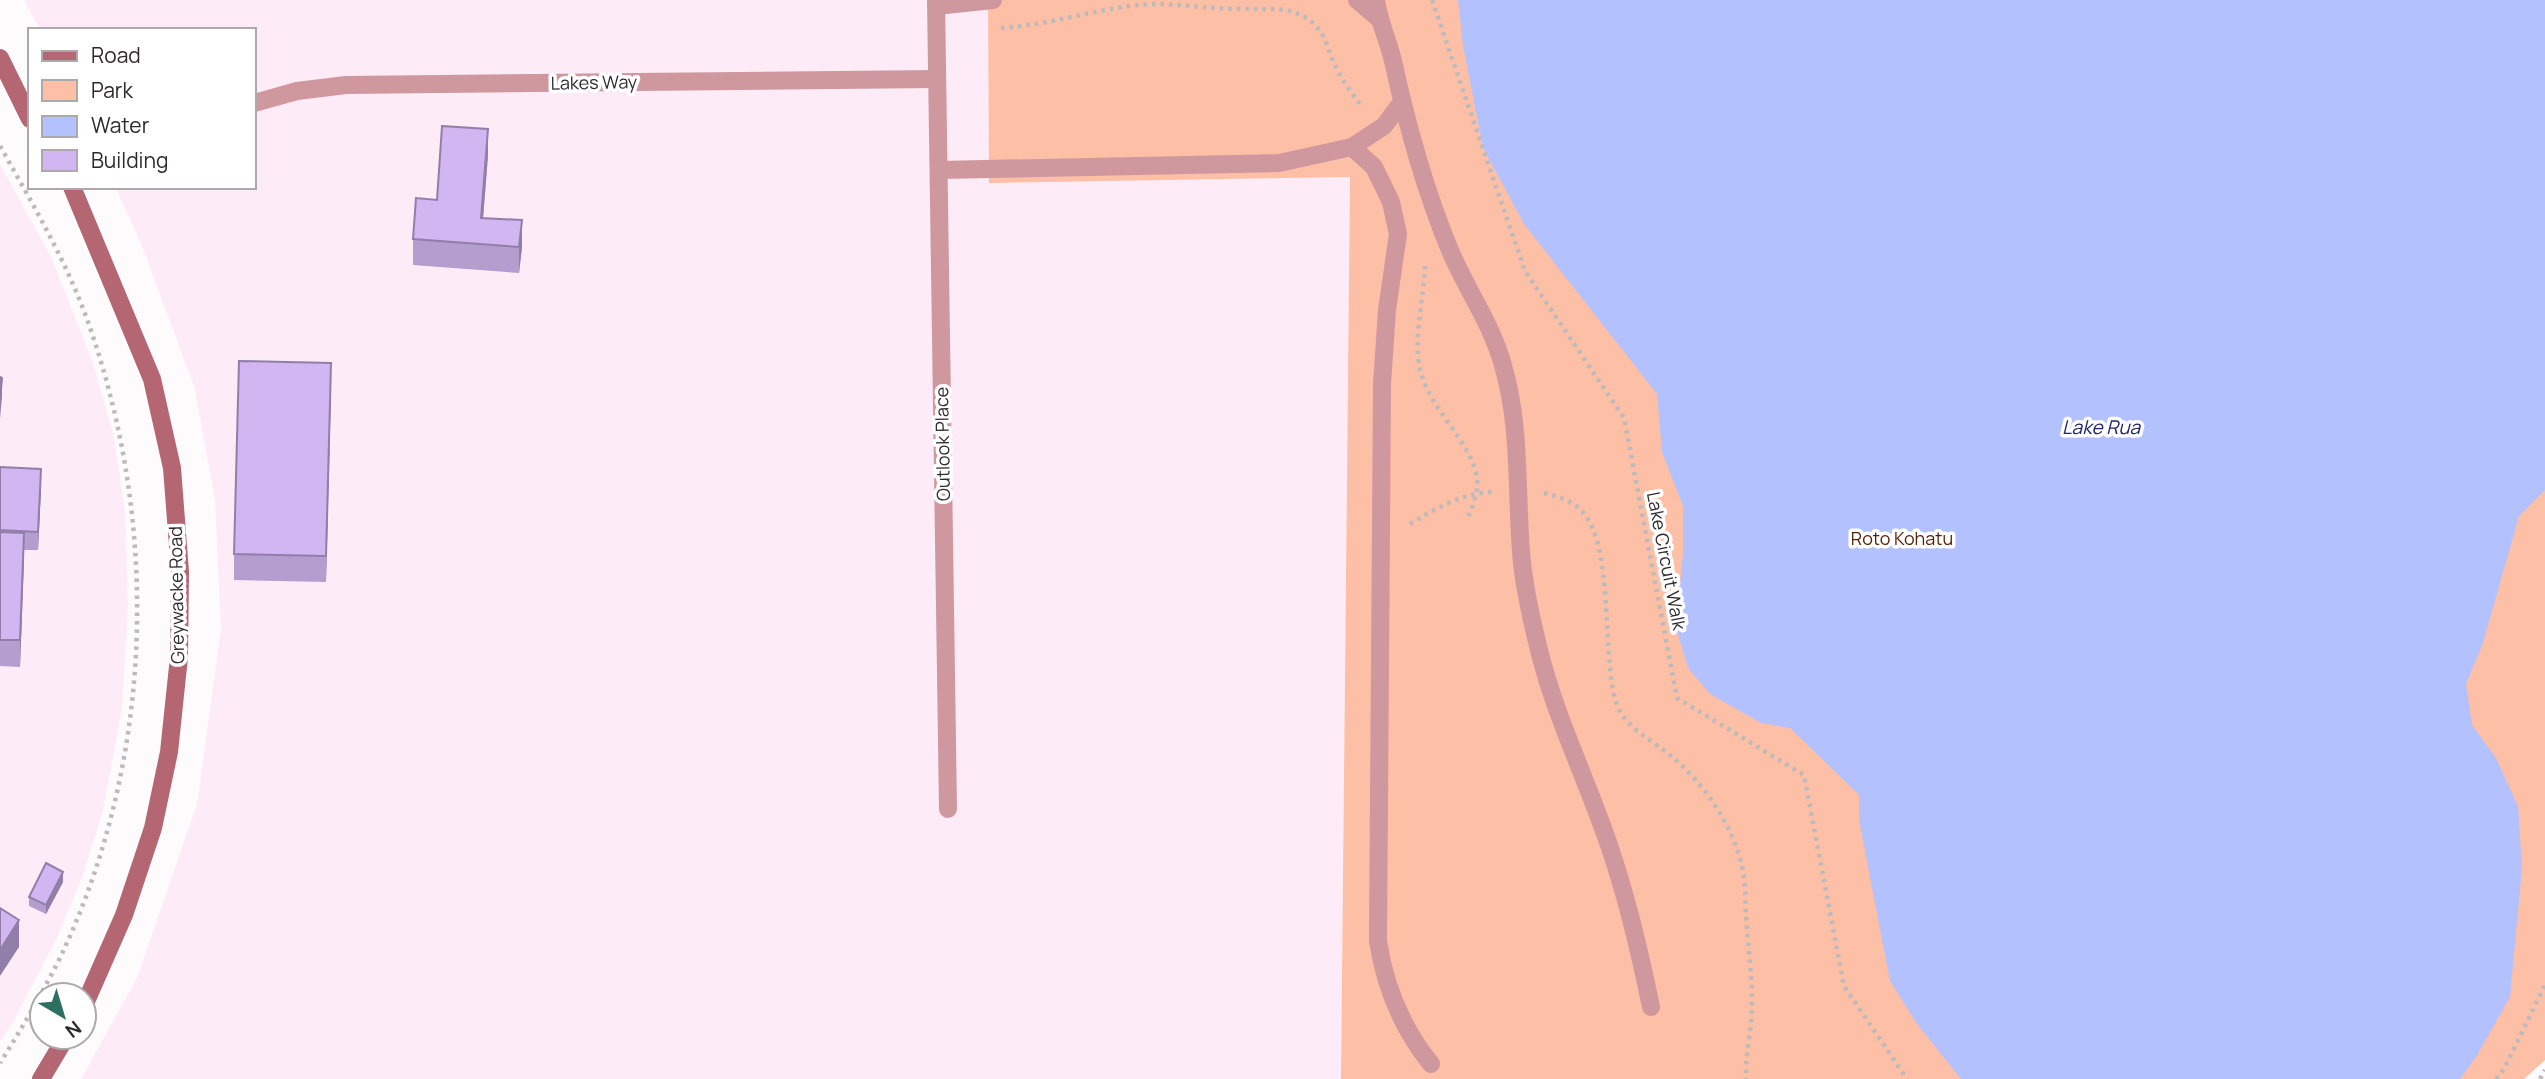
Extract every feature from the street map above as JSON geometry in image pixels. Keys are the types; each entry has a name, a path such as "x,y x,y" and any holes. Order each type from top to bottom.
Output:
{"street":[{"path":"936,3 993,0"},
{"path":"1357,0 1377,9 1427,190 1450,250 1489,325 1503,363 1510,396 1519,482 1521,552 1539,652 1565,735 1610,847 1634,926 1651,1007"},
{"name":"Outlook Place","path":"936,3 948,809"},
{"path":"0,58 28,115"},
{"name":"Lakes Way","path":"256,102 297,91 346,85 937,79"},
{"path":"939,170 1279,163 1352,147 1384,126 1401,103"},
{"path":"1352,147 1374,167 1391,202 1398,234 1387,310 1382,384 1378,941 1384,974 1397,1010 1410,1036 1431,1064"},
{"name":"Greywacke Road","path":"78,189 152,379 172,467 180,572 178,671 169,752 153,828 124,915 95,981"},
{"path":"41,1079 58,1051"}],"path":[{"name":"Lake Circuit Walk","path":"1432,0 1525,271 1624,418 1677,698 1804,775 1844,986 1908,1079"},
{"path":"996,29 1035,26 1097,10 1141,5 1282,8 1300,13 1326,38 1335,64 1351,93"},
{"path":"0,146 62,260 88,320 103,369 131,487 138,601 136,665 130,723 109,825 87,891 59,960 30,1015 0,1063"},
{"path":"1425,260 1420,370 1430,395 1471,460 1478,478 1477,492 1467,520"},
{"path":"1406,526 1477,492 1496,491"},
{"path":"1538,492 1567,500 1581,509 1592,527 1601,558 1608,651 1617,705 1628,723 1676,760 1693,777 1734,840 1743,873 1752,1006 1746,1079"},
{"path":"2497,1079 2545,985"},
{"path":"2540,1079 2545,1070"}],"shaded area":[{"path":"24,0 988,0 989,183 1350,177 1341,1079 81,1079 137,978 197,804 221,629 215,499 194,386 140,241 116,189 256,189 256,28 39,28"},
{"path":"0,164 51,257 92,360 114,437 125,511 128,608 122,709 103,810 83,875 57,938 34,981 28,981 28,993 0,1042"}],"green space":[{"name":"Lake Rua","path":"988,0 2545,0 2545,1060 2524,1079 1341,1079 1350,177 989,183"}],"water":[{"name":"Lake Rua","path":"1458,0 2545,0 2545,490 2519,516 2483,643 2466,684 2472,725 2496,758 2518,806 2522,868 2510,997 2476,1057 2460,1079 1961,1079 1917,1024 1890,981 1859,820 1859,795 1790,728 1761,723 1710,694 1688,668 1676,628 1683,554 1683,506 1662,452 1657,394 1524,224 1483,148 1463,46"}],"building":[{"path":"442,126 488,129 481,218 522,220 519,247 413,239 416,198 437,200"},
{"path":"239,361 331,363 326,556 234,554"},
{"path":"0,467 41,469 38,532 0,530"},
{"path":"0,532 24,533 20,640 0,640"},
{"path":"46,863 63,872 46,905 29,897"},
{"path":"0,908 19,920 0,950"}],"park label":[{"name":"Roto Kohatu","path":"1902,539"}]}
